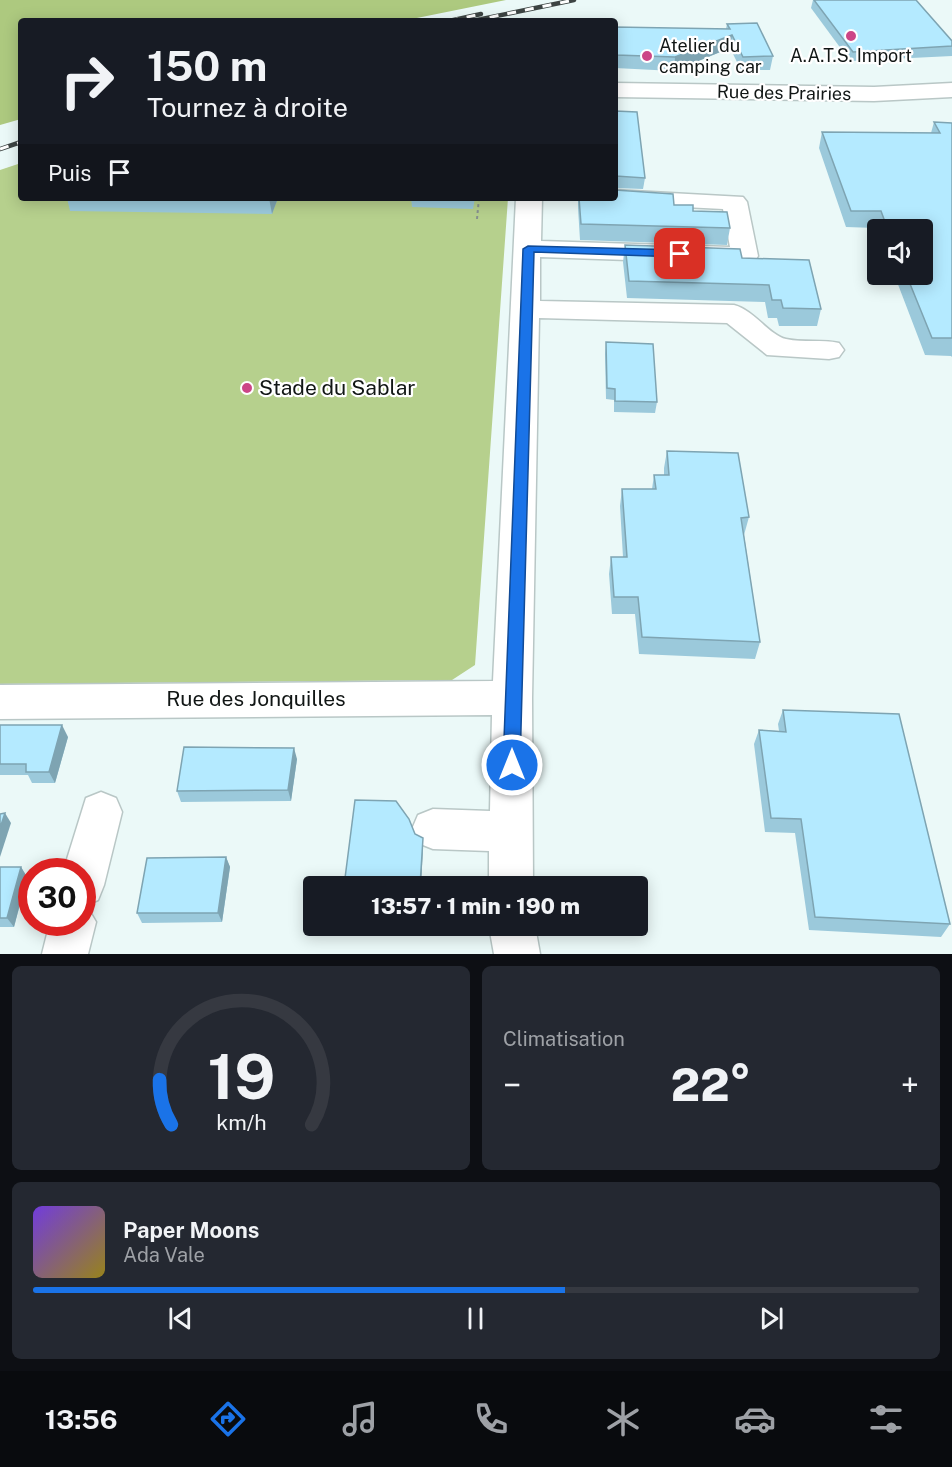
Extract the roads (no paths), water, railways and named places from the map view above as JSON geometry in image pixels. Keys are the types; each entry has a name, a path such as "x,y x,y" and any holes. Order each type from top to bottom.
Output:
{"street":[{"name":"Rue des Prairies","path":"618,90 874,94 952,90"},
{"path":"528,249 745,256 734,201 618,198"},
{"path":"511,876 512,698 530,201"},
{"path":"526,309 735,314 777,348 829,350"},
{"name":"Rue des Jonquilles","path":"0,702 512,698"},
{"path":"89,858 101,812"},
{"path":"433,829 511,832"},
{"path":"65,954 70,936"},
{"path":"514,936 517,954"}],"railway":[{"path":"487,18 574,0"},
{"path":"463,18 481,14"},
{"path":"0,149 18,143"}],"place":[{"name":"A.A.T.S. Import","path":"851,36"},
{"name":"Atelier du camping car","path":"647,56"},
{"name":"Stade du Sablar","path":"247,388"}]}
